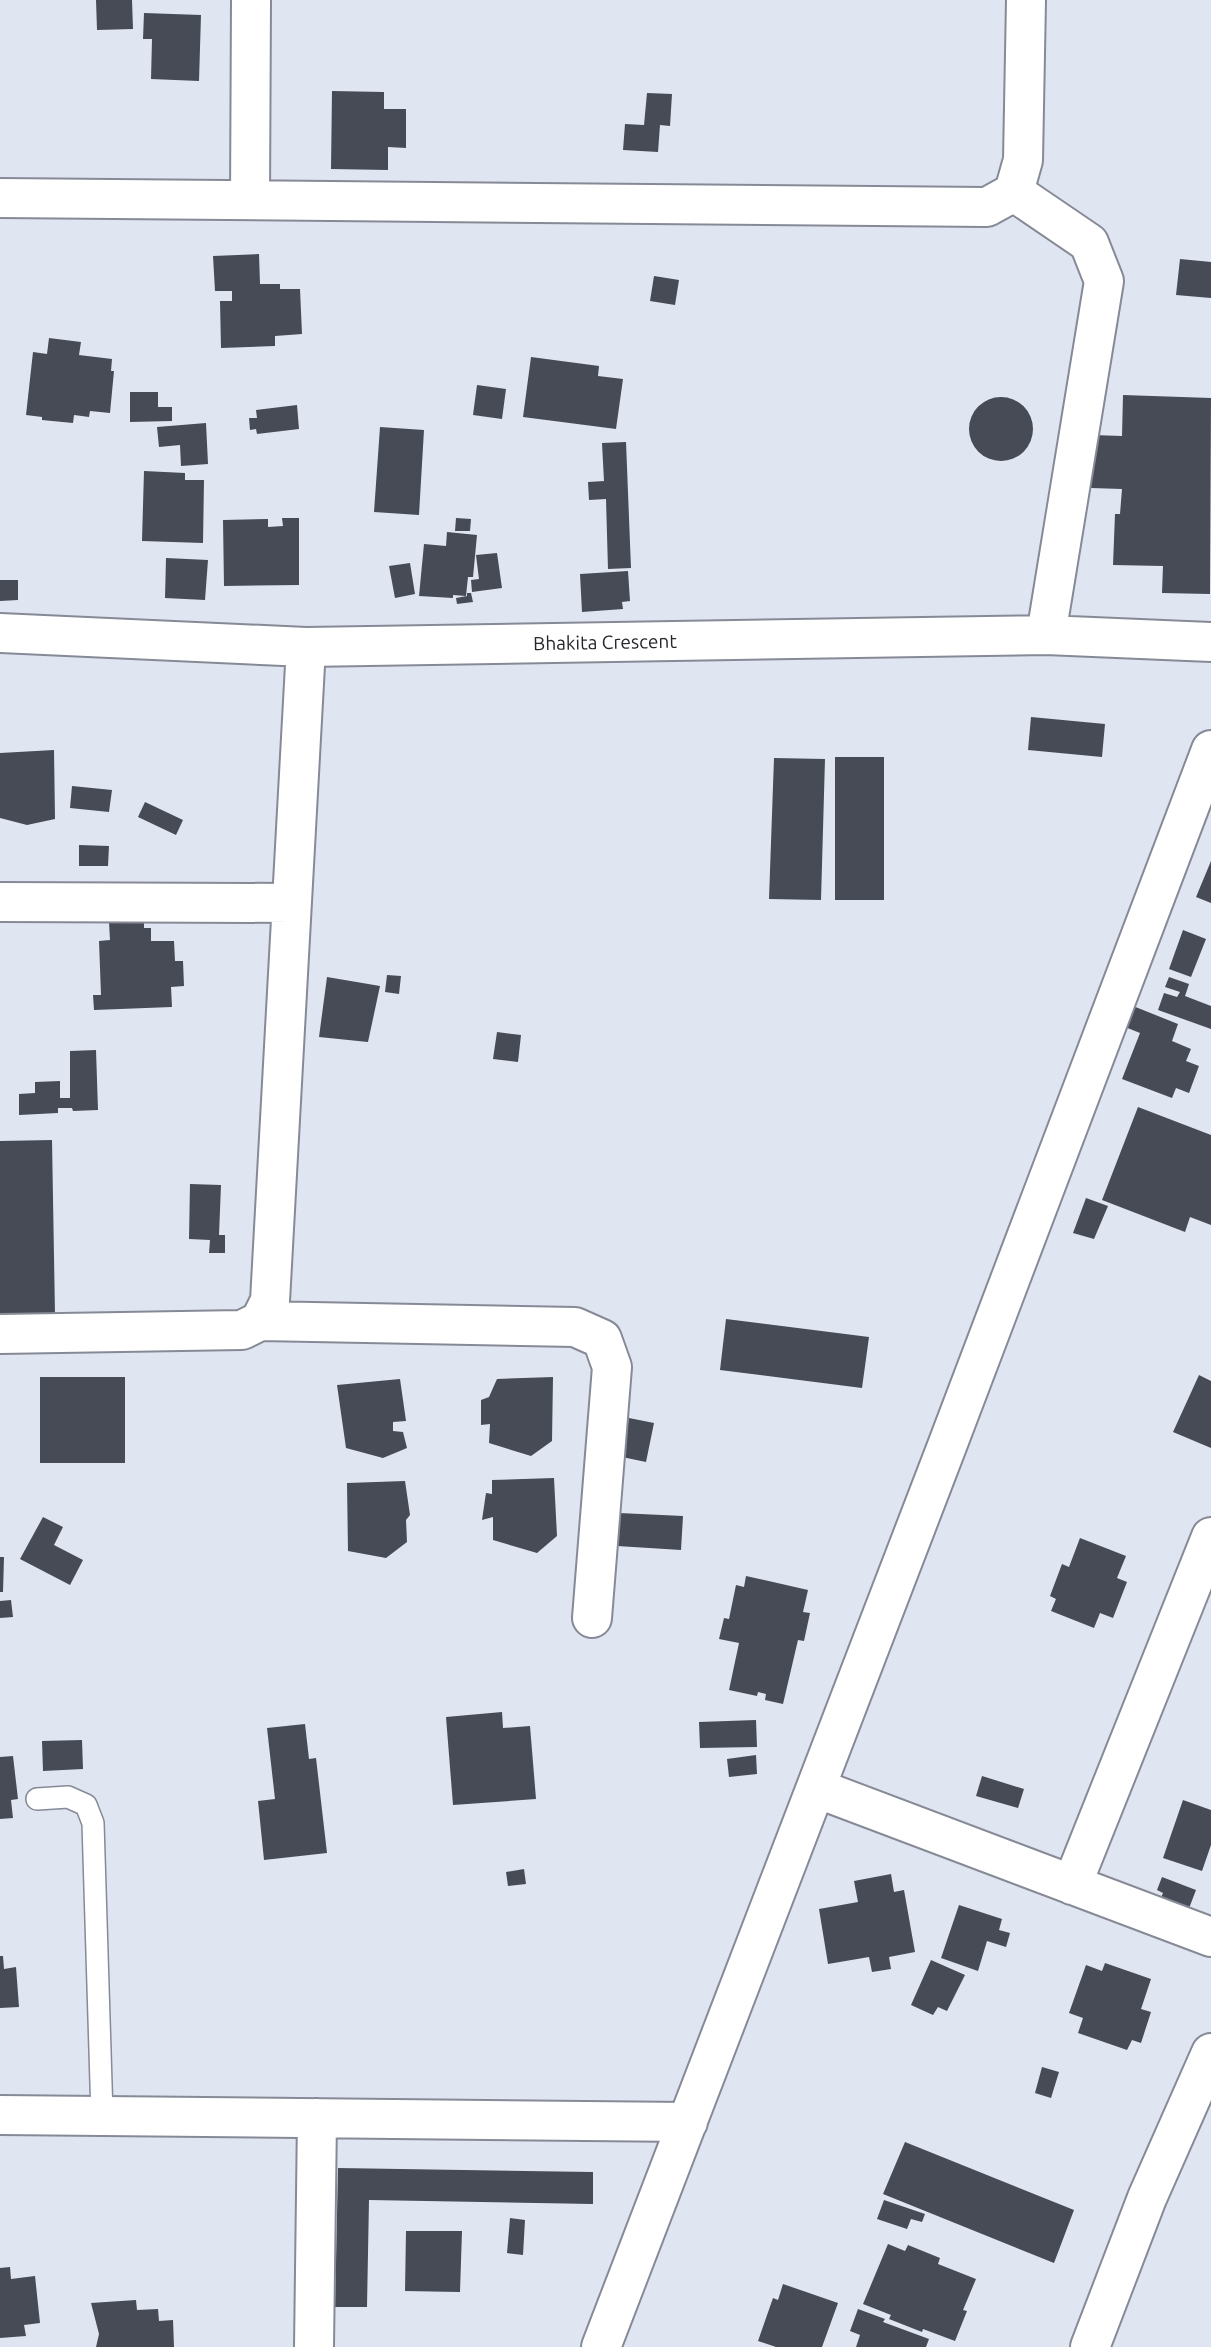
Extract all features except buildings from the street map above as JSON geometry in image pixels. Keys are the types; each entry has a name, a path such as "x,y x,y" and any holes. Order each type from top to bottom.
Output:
{"street":[{"path":"250,200 251,0"},
{"path":"0,198 987,207 1014,192 1023,160 1026,0"},
{"path":"1014,192 1089,243 1104,281 1046,635"},
{"name":"Bhakita Crescent","path":"0,633 306,647 1046,635 1211,642"},
{"path":"260,1321 270,1301 306,647"},
{"path":"601,2347 1211,750"},
{"path":"0,902 291,903"},
{"path":"0,1334 242,1330 260,1321 575,1327 602,1339 611,1367 592,1618"},
{"path":"1072,1885 1211,1537"},
{"path":"816,1788 1211,1937"},
{"path":"1090,2347 1147,2198 1211,2053"},
{"path":"0,2115 688,2122"},
{"path":"314,2347 317,2118"}],"lane":[{"path":"37,1799 68,1797 86,1805 93,1823 102,2116"}]}
